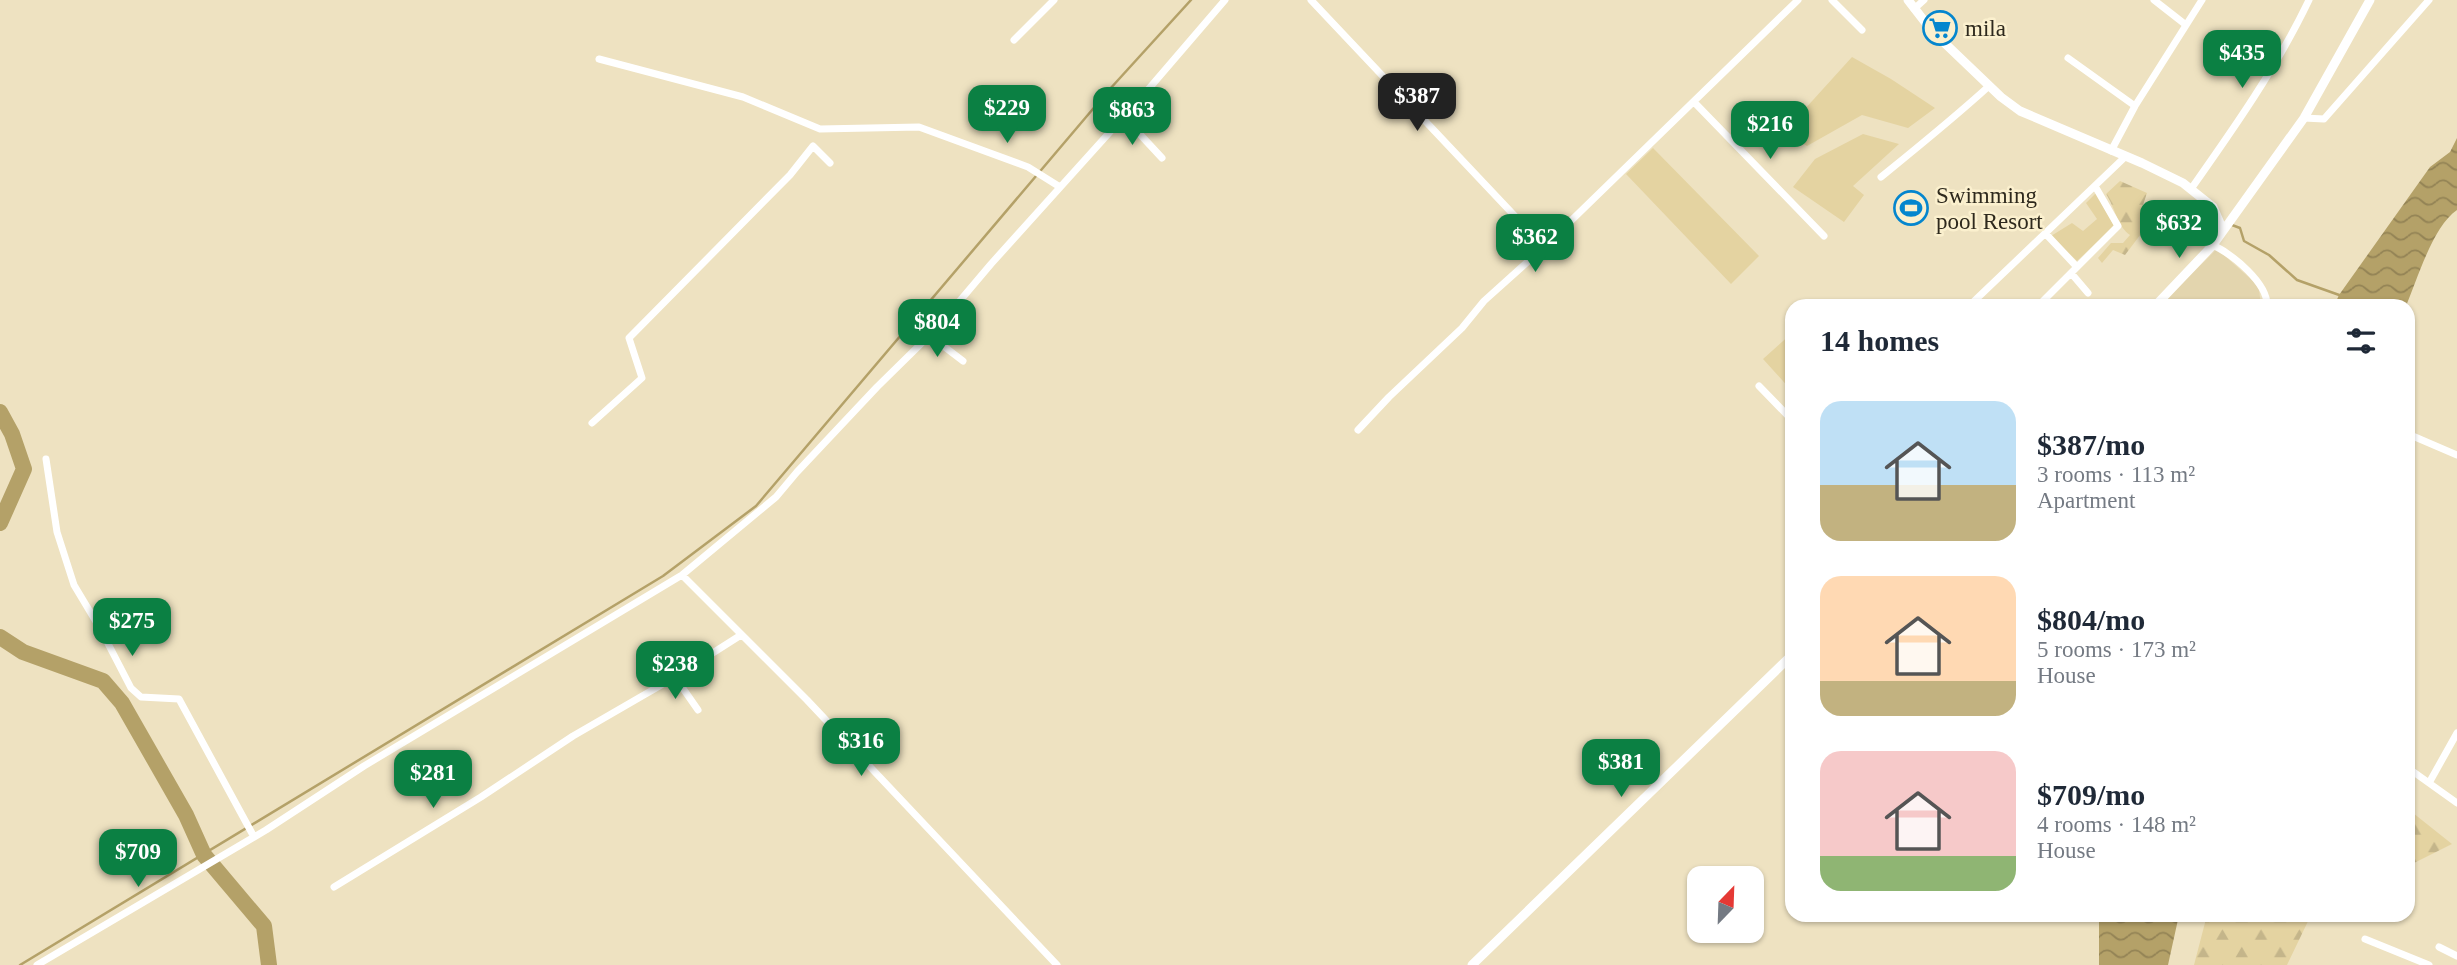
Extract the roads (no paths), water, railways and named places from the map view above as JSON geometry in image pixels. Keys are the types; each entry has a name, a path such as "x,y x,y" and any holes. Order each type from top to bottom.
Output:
{"street":[{"path":"1014,40 1054,0"},
{"path":"37,965 682,575 776,498 797,472 929,335 1057,185 1123,116 1225,0"},
{"path":"1311,0 1544,247"},
{"path":"1358,430 1462,328 1484,301 1544,247 1798,0"},
{"path":"1832,0 1862,30"},
{"path":"1908,0 1932,31 1989,86 2020,111 2183,183 2213,207 2223,230"},
{"path":"1914,9 1924,0"},
{"path":"2154,0 2186,25"},
{"path":"2111,150 2135,106 2202,0"},
{"path":"2191,189 2288,44 2309,0"},
{"path":"2162,299 2213,245 2304,118 2370,0"},
{"path":"2304,118 2324,119 2429,0"},
{"path":"2068,58 2135,106"},
{"path":"599,59 743,97 820,129 919,127 1028,167 1057,185"},
{"path":"1881,177 1946,127 1989,86"},
{"path":"1694,102 1824,236"},
{"path":"1123,116 1162,158"},
{"path":"592,423 642,378 629,338 790,176 813,146 830,163"},
{"path":"1976,299 2126,156"},
{"path":"2045,299 2118,226 2095,186"},
{"path":"2045,233 2088,293"},
{"path":"2213,245 2229,253 2250,272 2266,299"},
{"path":"929,335 963,360"},
{"path":"1759,386 1785,413"},
{"path":"2415,437 2457,456"},
{"path":"46,459 57,532 74,585 102,629 131,688 141,696 178,699 252,835"},
{"path":"682,575 807,700 1057,965"},
{"path":"334,887 481,797 573,736 741,635"},
{"path":"1472,965 1785,662"},
{"path":"675,677 698,710"},
{"path":"2429,783 2457,733"},
{"path":"2415,773 2457,803"},
{"path":"2365,939 2429,965"},
{"path":"2439,947 2457,956"}],"water":[{"path":"2457,138 2457,210 2440,228 2409,299 2337,299 2430,167 2450,152"},
{"path":"2099,922 2177,922 2168,965 2099,965"}],"waterway":[{"path":"20,965 663,576 756,506 1109,90 1191,0"},
{"path":"2232,225 2240,228 2244,241 2269,255 2297,280 2342,296"},
{"path":"0,412 12,434 24,469 0,523"},
{"path":"0,637 23,652 103,681 122,703 186,815 204,855 264,926 269,965"}],"place":[{"name":"mila","path":"1940,28"},
{"name":"Swimming pool Resort","path":"1911,208"}]}
